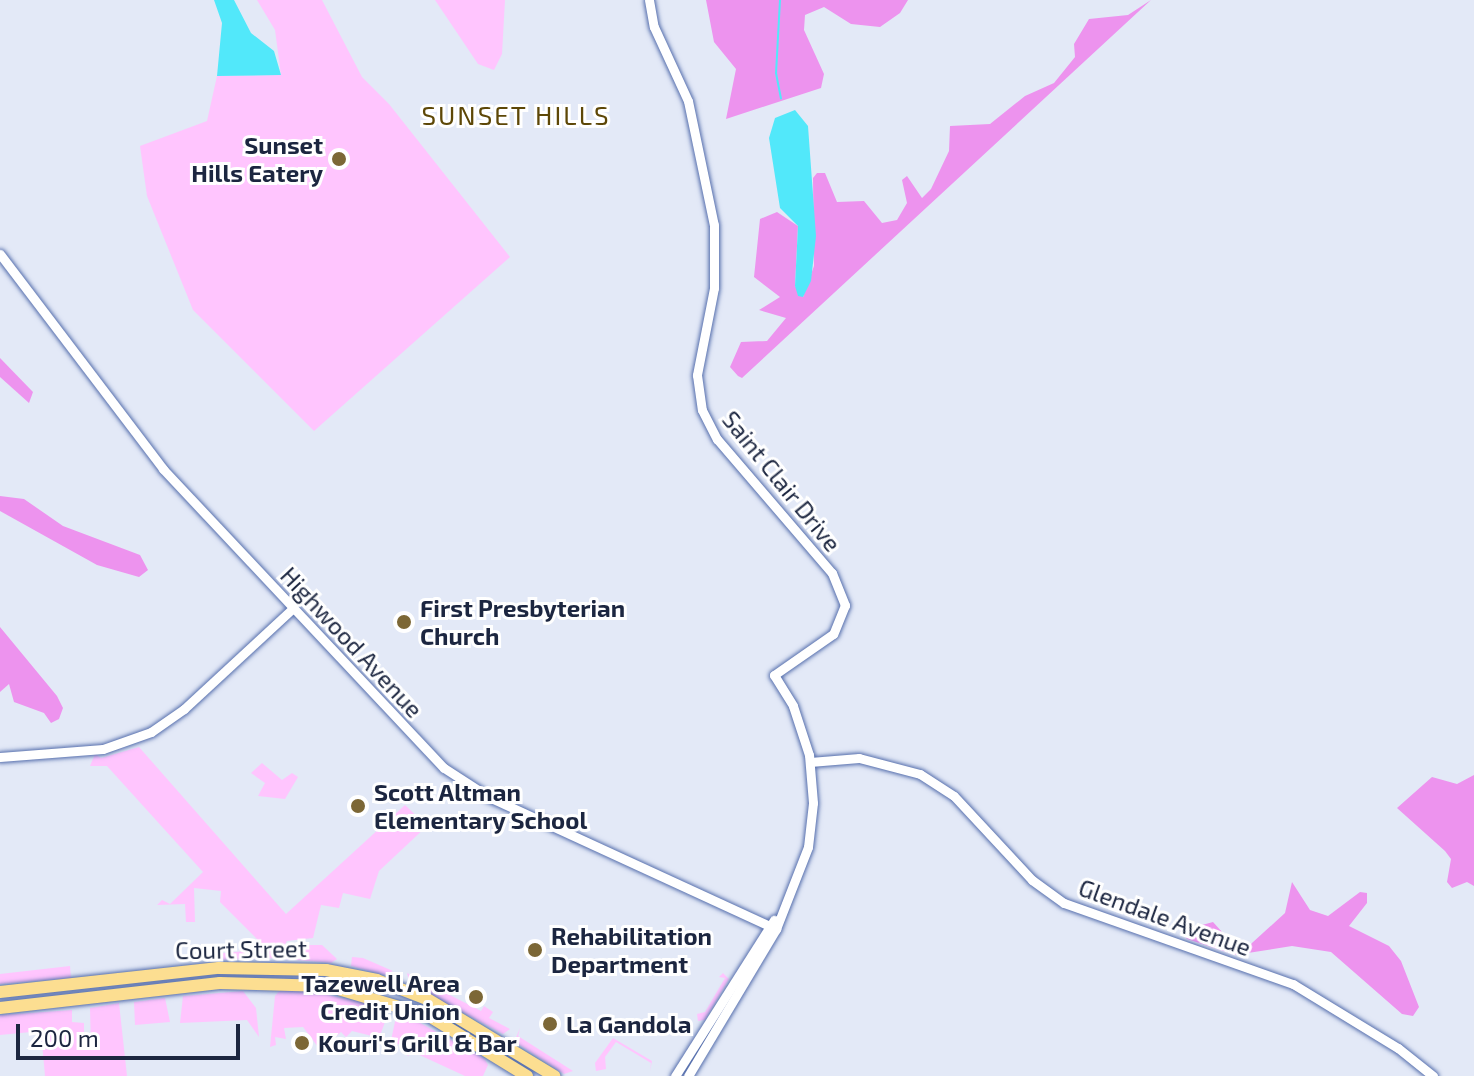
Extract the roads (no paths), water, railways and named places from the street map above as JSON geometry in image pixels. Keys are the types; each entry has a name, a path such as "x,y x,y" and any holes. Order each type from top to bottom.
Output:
{"main road":[{"name":"Court Street","path":"0,992 219,968 326,970 377,980 427,999 554,1076"},
{"name":"Court Street","path":"0,1008 220,983 323,985 429,1016 527,1076"}],"street":[{"name":"Saint Clair Drive","path":"649,0 654,27 688,101 714,225 714,288 697,375 702,410 717,439 832,573 843,596 844,615 833,634 774,675 793,706 810,762"},
{"name":"Highwood Avenue","path":"0,254 134,434 419,744 470,787 773,927"},
{"path":"0,757 103,749 151,732 184,709 293,608"},
{"name":"Glendale Avenue","path":"810,762 859,758 920,774 954,796 1032,880 1064,903 1293,984 1398,1048 1433,1076"},
{"path":"688,1076 795,887 812,823 810,762"},
{"path":"675,1076 773,927"}],"water":[{"path":"214,0 234,0 251,33 274,51 281,75 217,76 222,23"},
{"path":"795,110 808,126 816,236 811,281 803,297 798,296 795,286 798,226 780,208 769,138 775,118"}],"waterway":[{"path":"780,0 776,73 781,99"}],"place":[{"name":"Sunset Hills Eatery","path":"339,159"},
{"name":"First Presbyterian Church","path":"404,622"},
{"name":"Scott Altman Elementary School","path":"358,806"},
{"name":"Rehabilitation Department","path":"535,950"},
{"name":"Tazewell Area Credit Union","path":"476,997"},
{"name":"La Gandola","path":"550,1024"},
{"name":"Kouri's Grill & Bar","path":"302,1043"}],"district":[{"name":"SUNSET HILLS","path":"516,115"}]}
